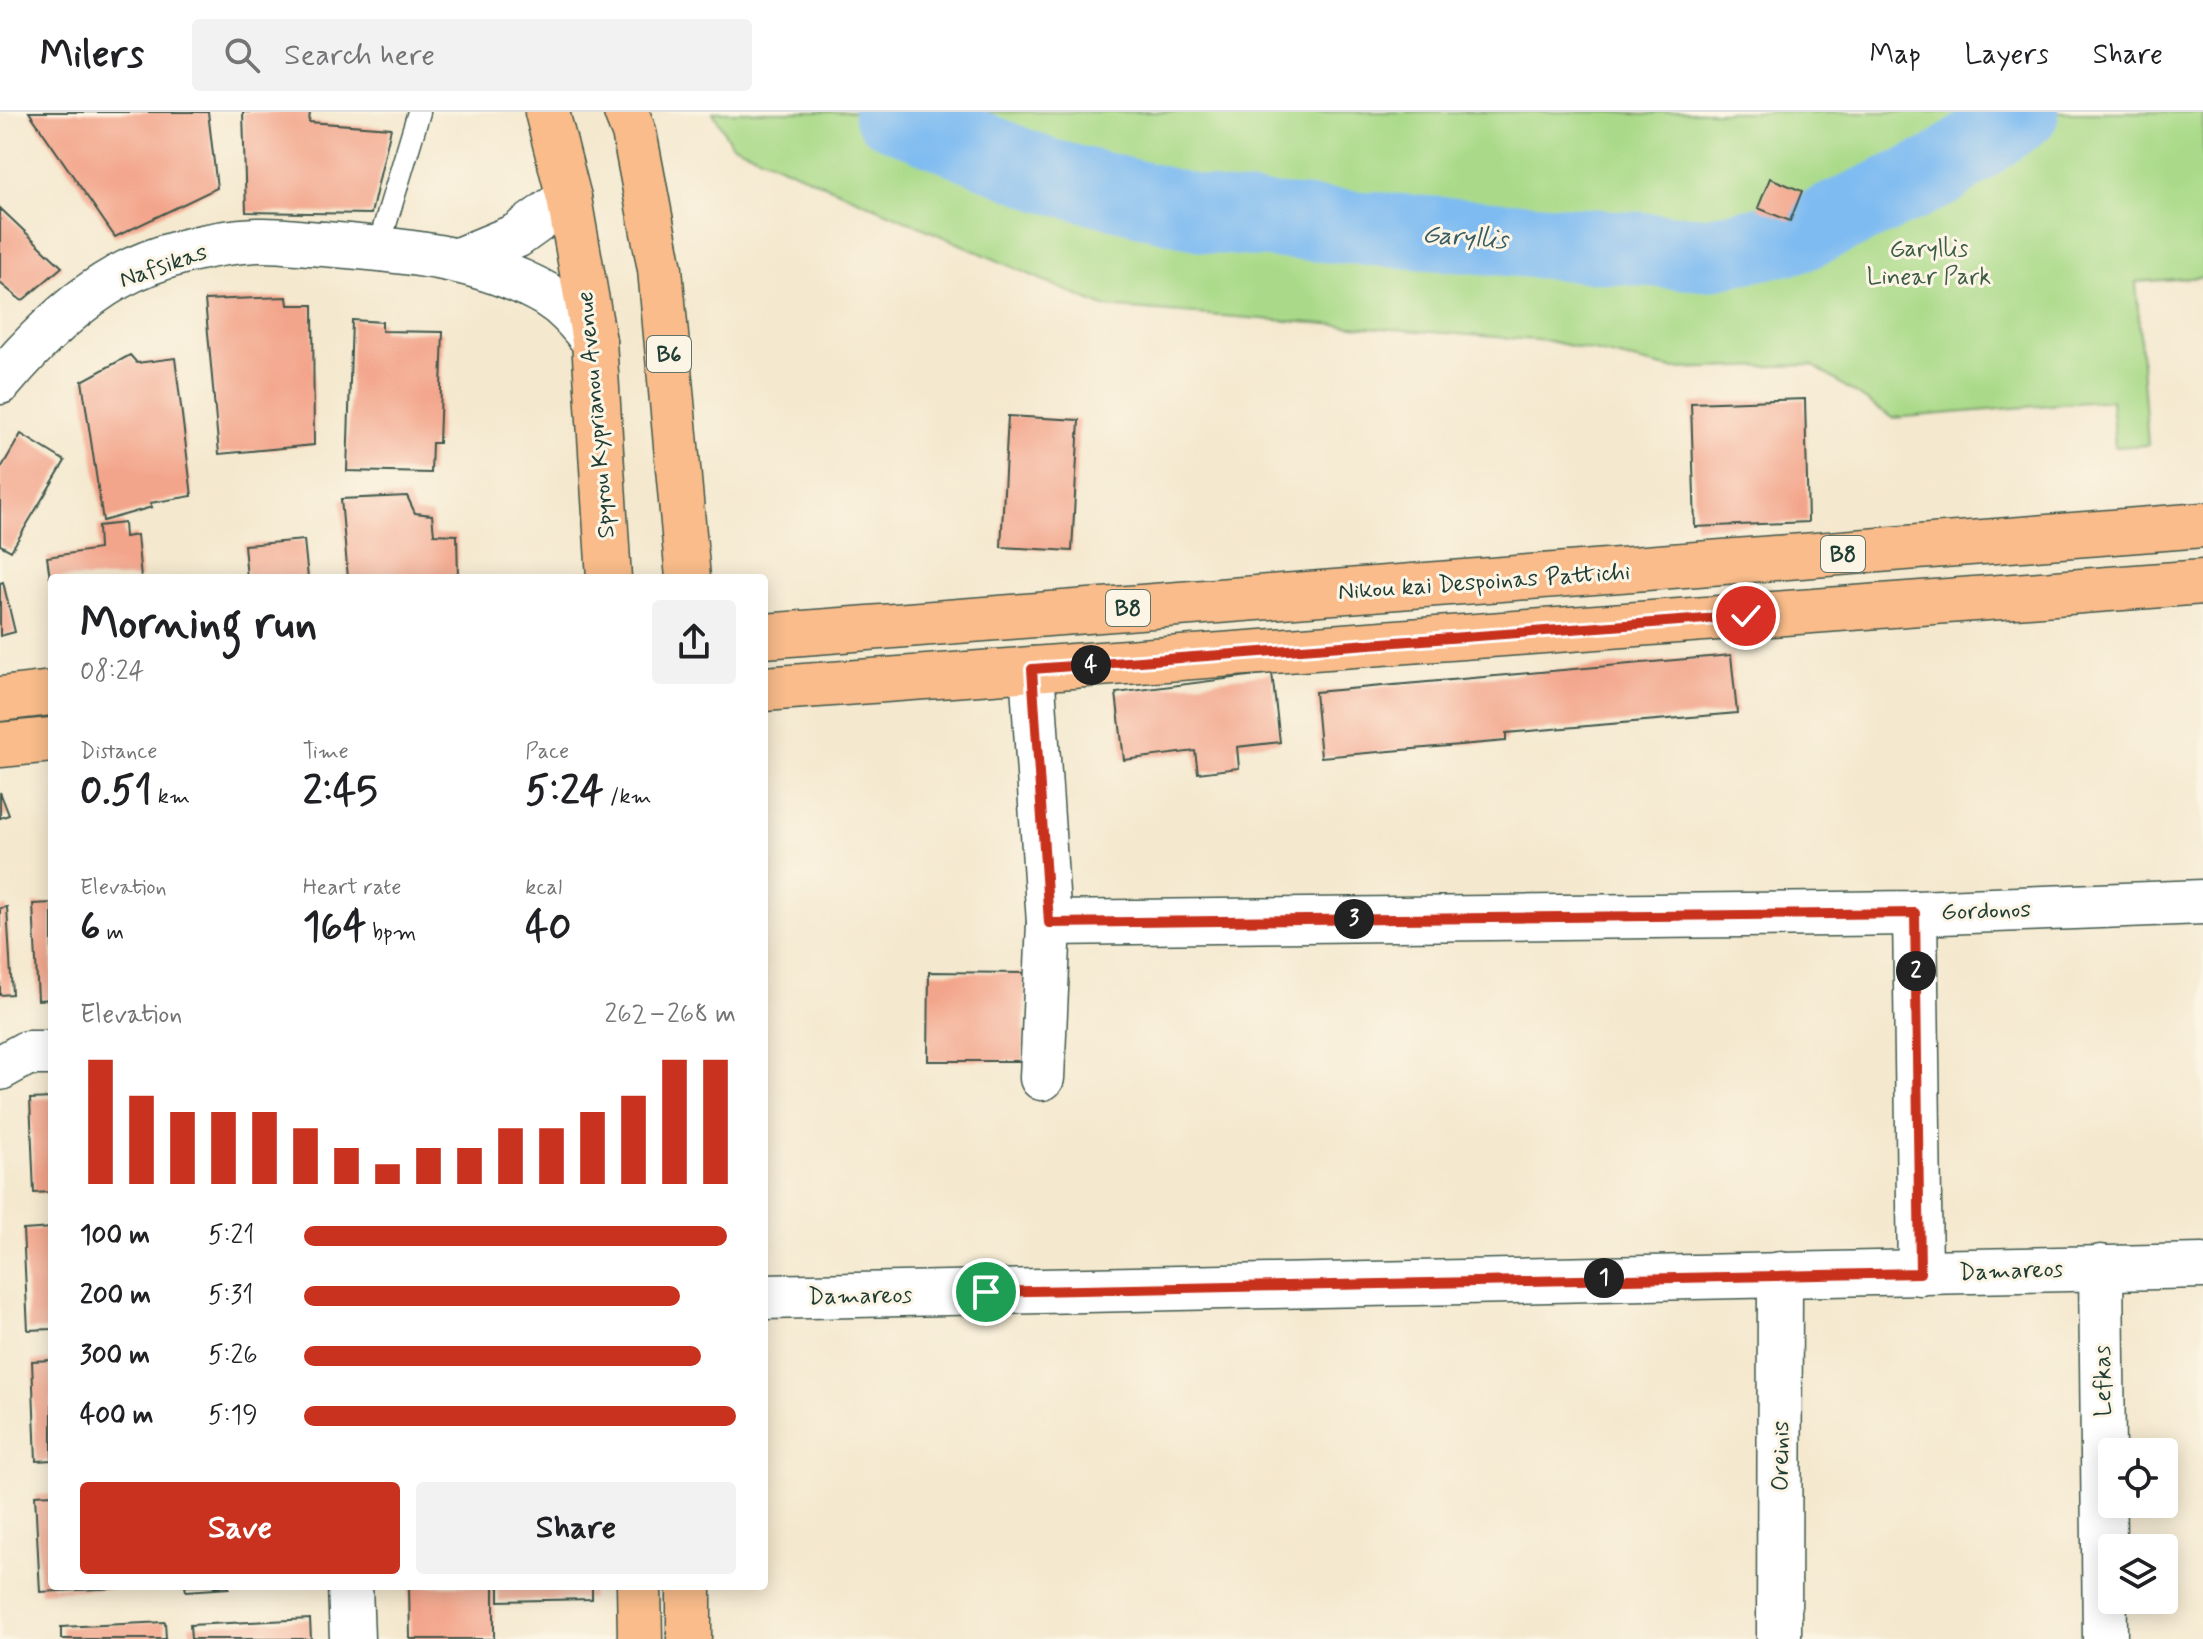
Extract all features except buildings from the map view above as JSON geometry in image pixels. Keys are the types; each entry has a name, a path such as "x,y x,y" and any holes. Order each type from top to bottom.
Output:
{"main road":[{"name":"Spyrou Kyprianou Avenue","path":"547,112 569,198 594,341 609,574"},
{"name":"B6","path":"626,112 634,132 660,269 688,574"},
{"name":"Nikou kai Despoinas Pattichi","path":"768,636 2203,525"},
{"name":"B8","path":"768,689 2203,582"},
{"path":"0,699 48,693"},
{"path":"0,745 48,740"},
{"path":"639,1590 640,1639"},
{"path":"689,1590 689,1639"}],"street":[{"path":"458,260 516,236 569,198"},
{"name":"Nafsikas","path":"0,382 74,309 118,277 192,249 257,240 378,248 458,260 517,280 547,295 569,311 594,341"},
{"path":"1032,669 1049,923 1042,1078"},
{"name":"Gordonos","path":"1049,923 1915,913 2203,902"},
{"path":"1915,913 1920,1273"},
{"path":"0,1068 27,1053 48,1053"},
{"name":"Damareos","path":"768,1297 2203,1266"},
{"name":"Lefkas","path":"2101,1267 2105,1639"},
{"name":"Oreinis","path":"1779,1639 1780,1274"},
{"path":"350,1590 352,1639"}],"lane":[{"path":"378,248 419,112"}],"green space":[{"name":"Garyllis Linear Park","path":"713,112 1610,112 1647,115 1658,112 2203,112 2203,277 2136,282 2148,445 2115,447 2111,400 1893,418 1812,365 1672,369 1549,341 1104,307 731,144"}],"waterway":[{"name":"Garyllis","path":"890,112 1045,175 1216,217 1705,254 1797,236 1941,170 2022,112"}],"route":[{"path":"986,1292 1920,1273 1915,913 1049,923 1032,669 1746,616"}]}
